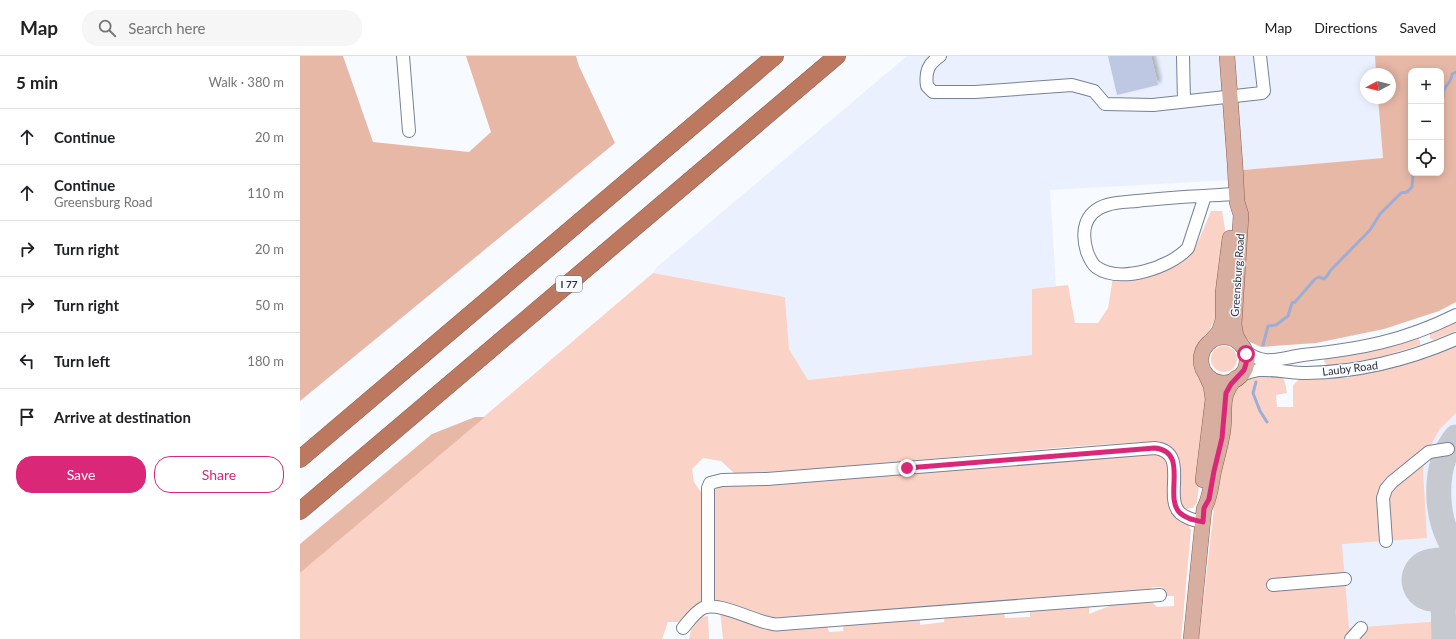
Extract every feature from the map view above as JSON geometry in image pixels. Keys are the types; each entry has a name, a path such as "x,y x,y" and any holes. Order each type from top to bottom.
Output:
{"highway":[{"path":"300,458 775,56"},
{"name":"I 77","path":"300,511 837,56"}],"main road":[{"name":"Greensburg Road","path":"1227,56 1236,198 1241,215 1234,321 1236,336 1243,349"},
{"name":"Greensburg Road","path":"1212,340 1219,332 1223,320 1223,289 1232,216 1236,198"},
{"path":"1191,639 1204,515 1209,499 1222,438 1225,396 1227,389 1244,370 1246,364 1243,349 1237,342 1229,338 1212,340 1205,346 1201,355 1201,365 1211,386 1213,398 1201,499 1204,515"},
{"path":"1206,375 1211,379 1221,382 1227,382 1238,377"}],"street":[{"path":"403,56 409,130"},
{"path":"940,56 933,61 926,74 927,86 933,92 975,92 1072,85 1094,91 1104,104 1153,105 1262,93 1264,91 1260,56"},
{"path":"1183,56 1184,101"},
{"path":"1205,196 1188,248 1182,254 1150,270 1135,274 1107,272 1095,266 1089,257 1085,243 1084,230 1089,217 1096,210 1107,205 1205,196 1236,198"},
{"name":"Lauby Road","path":"1243,349 1259,360 1272,361 1372,346 1422,330 1456,315"},
{"path":"1422,330 1428,350"},
{"name":"Lauby Road","path":"1238,377 1263,370 1307,373 1348,371 1386,364 1456,339"},
{"path":"708,607 708,488 710,483 722,480 767,479 1155,448 1162,449 1170,455 1174,464 1175,504 1179,512 1190,520 1204,515"},
{"path":"1386,541 1383,498 1386,489 1392,482 1429,452 1448,449"},
{"path":"1273,585 1345,580"},
{"path":"683,628 696,613 703,608 708,607 728,610 772,624 782,624 1160,595"},
{"path":"1351,639 1361,628"}],"shaded area":[{"path":"300,56 343,56 373,142 469,152 491,132 466,56 576,56 579,66 615,143 300,401"},
{"path":"907,56 1221,56 1231,180 1050,190 1056,286 1032,290 1032,355 808,380 789,349 785,297 653,273 656,268"},
{"path":"1234,56 1375,56 1376,68 1360,68 1360,104 1378,104 1383,158 1243,170"},
{"path":"1375,56 1456,56 1456,302 1439,311 1384,329 1316,343 1261,347 1250,342 1244,336 1240,320 1243,170 1383,158 1378,104 1396,104 1396,68 1376,68"},
{"path":"1211,211 1222,211 1226,235 1217,314 1208,333 1197,344 1194,366 1204,385 1208,404 1197,502 1193,508 1185,509 1181,507 1178,464 1171,447 1159,441 1067,447 749,475 735,474 721,461 703,458 692,469 694,482 701,492 705,599 679,622 668,622 662,639 300,639 300,573 653,273 785,297 789,349 808,380 1032,355 1032,289 1068,285 1075,323 1098,323 1108,308 1113,277 1135,279 1158,273 1180,262 1195,249"},
{"path":"1456,320 1456,331 1433,340 1430,338 1430,332"},
{"path":"1418,337 1420,345 1377,358 1330,365 1327,365 1324,362 1325,358"},
{"path":"1224,346 1233,350 1237,359 1233,368 1224,372 1215,368 1211,359 1215,350"},
{"path":"1456,346 1456,413 1439,430 1425,456 1423,471 1427,538 1342,544 1349,628 1456,620 1456,639 1199,639 1215,499 1212,495 1235,385 1260,374 1274,373 1280,375 1286,385 1287,393 1276,395 1277,407 1293,407 1293,385 1303,376 1345,378 1408,364"},
{"path":"1456,358 1456,639 1207,639 1277,408 1294,407"},
{"path":"475,417 485,417 300,573 300,544 432,434"},
{"path":"1157,453 1166,458 1170,469 1172,510 1180,521 1187,523 1191,530 1181,639 723,639 720,611 757,624 827,625 829,632 843,631 844,623 920,617 920,625 944,622 945,615 1004,611 1005,618 1030,617 1030,609 1089,604 1089,614 1112,605 1150,600 1157,607 1174,606 1174,596 1164,596 1162,587 1152,587 1150,593 783,621 712,603 713,490 727,484"},
{"path":"708,616 709,639 689,639 691,630 701,617"}],"building":[{"path":"1108,56 1151,56 1158,85 1117,95"}],"waterway":[{"path":"1444,90 1451,79 1452,74 1456,72"},
{"path":"1263,345 1268,326 1276,325 1288,316 1292,303 1295,302 1315,279 1319,277 1324,279 1327,276 1330,271 1370,230 1380,214 1401,193 1407,192 1412,187 1413,176"},
{"path":"1256,382 1253,393 1260,411 1267,422"}],"taxiway":[{"path":"1456,437 1448,449 1443,463 1439,494 1443,524 1456,550"},
{"path":"1444,639 1443,599 1447,591 1456,582"}],"runway":[{"path":"1433,580 1456,577"}],"route":[{"path":"907,468 1155,448 1162,449 1170,455 1174,464 1175,504 1179,512 1190,520 1203,522 1204,508 1209,499 1222,438 1224,402 1227,389 1236,378 1243,373 1246,364 1246,354"}]}
